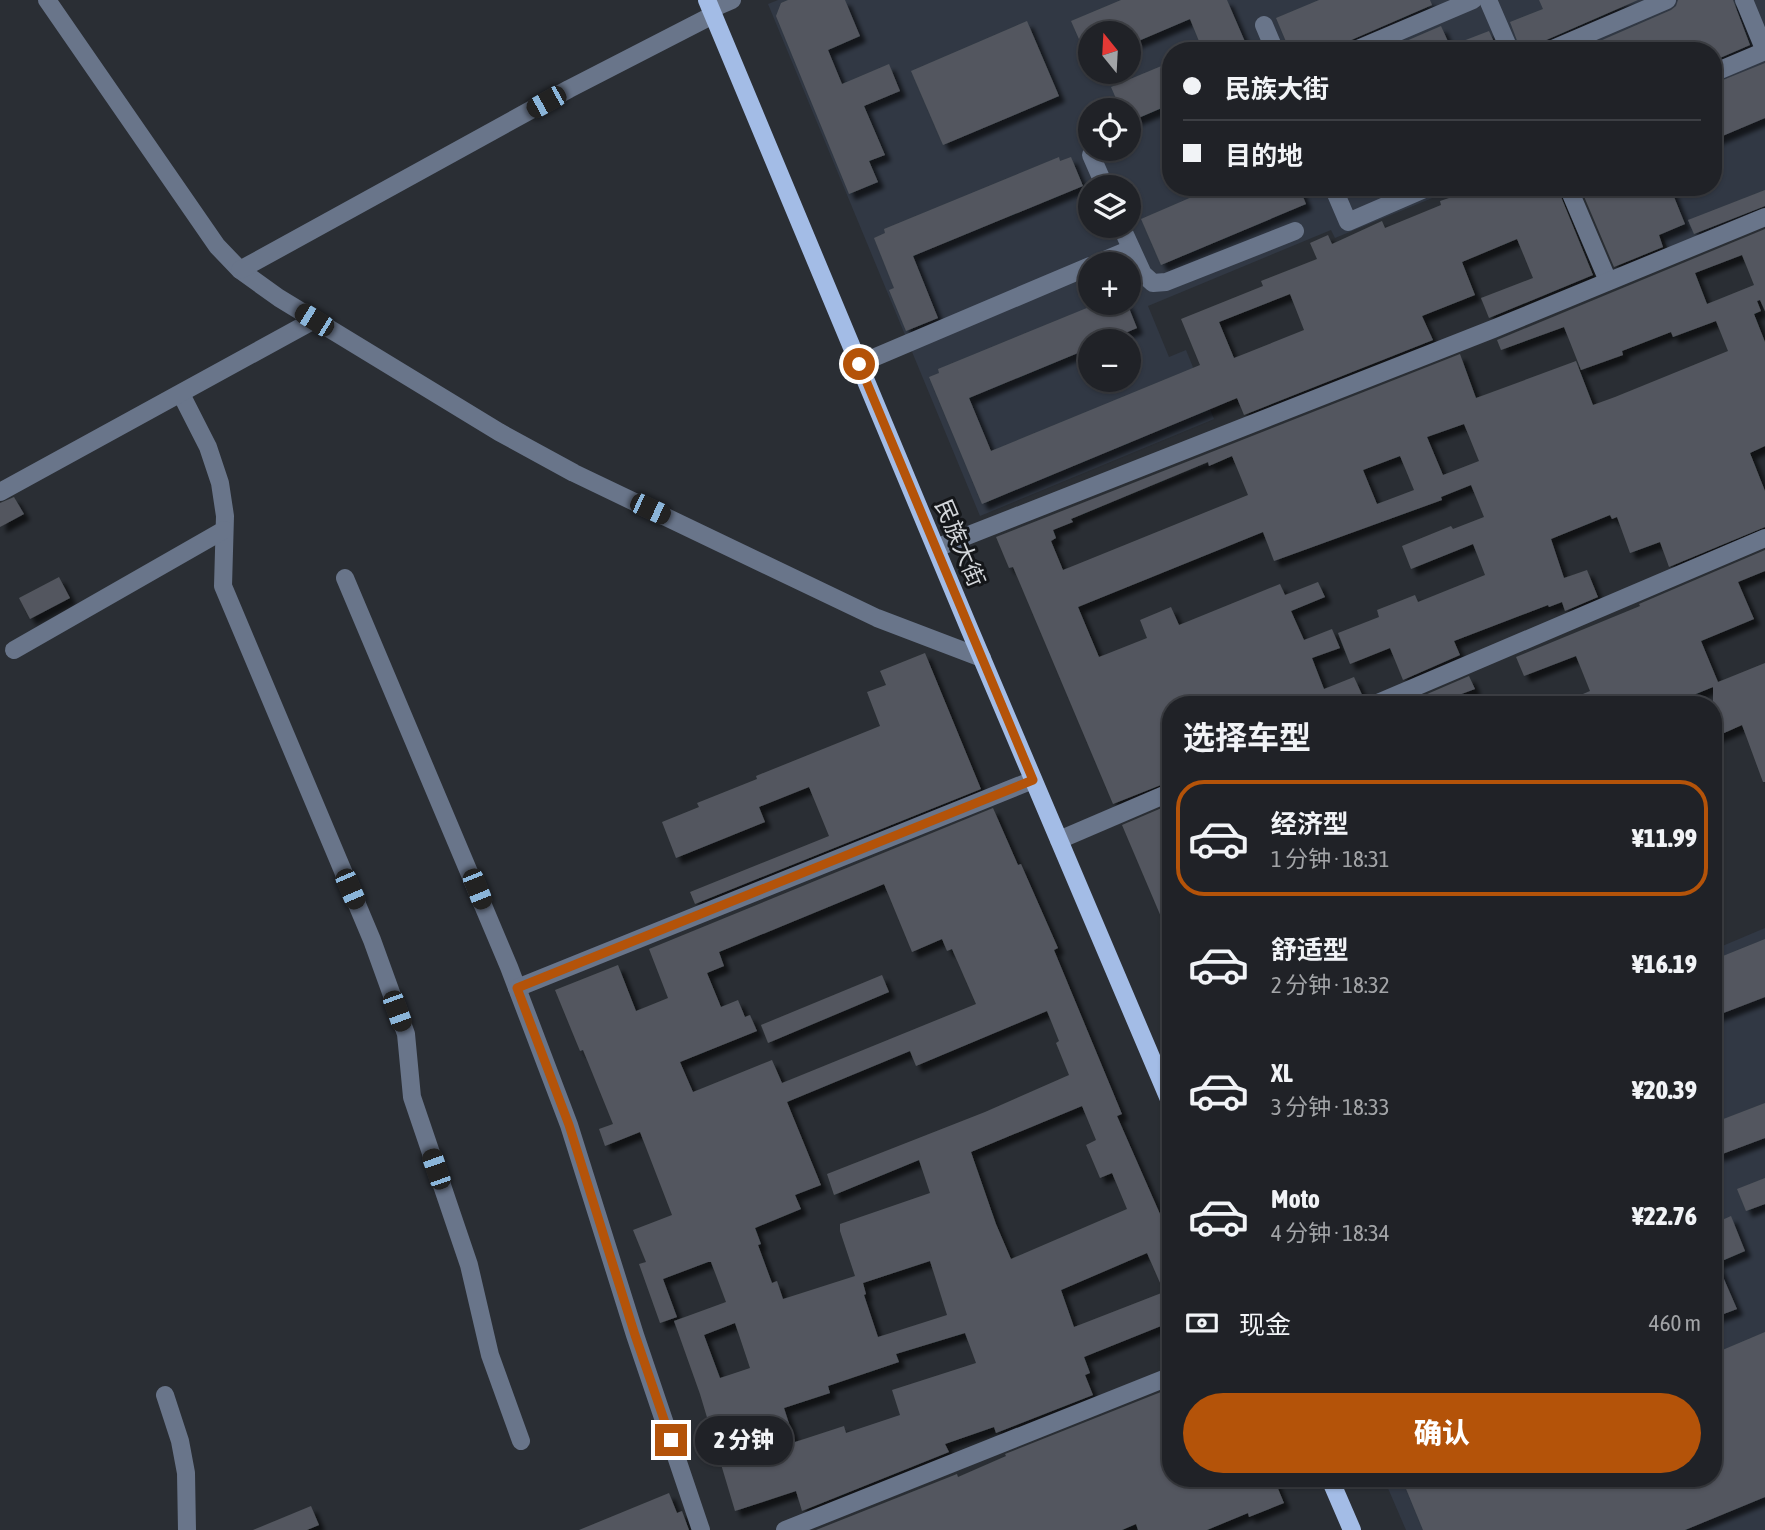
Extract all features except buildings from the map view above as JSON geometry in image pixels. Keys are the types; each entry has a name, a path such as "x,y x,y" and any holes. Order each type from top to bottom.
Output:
{"main road":[{"name":"民族大街","path":"710,8 1162,1083"},
{"path":"1333,1487 1352,1530"}],"street":[{"path":"47,0 217,246 240,270 279,298 499,432 574,473 877,618 982,658"},
{"path":"240,270 710,8 732,0"},
{"path":"1374,42 1473,0"},
{"path":"1488,0 1506,42"},
{"path":"1569,42 1667,0"},
{"path":"1722,68 1765,51 1744,0"},
{"path":"1264,25 1271,42"},
{"path":"1337,196 1348,222 1408,196"},
{"path":"1572,196 1608,281"},
{"path":"936,548 1765,217"},
{"path":"1126,238 1143,274 1153,283 1166,282 1295,231"},
{"path":"1124,252 1131,249"},
{"path":"859,364 1078,271"},
{"path":"0,492 314,320"},
{"path":"181,394 208,447 220,484 225,516 223,586 372,940 406,1034 412,1097 469,1265 490,1354 521,1441"},
{"path":"14,650 225,530"},
{"path":"1394,696 1765,538"},
{"path":"345,578 517,988 569,1125 635,1335 701,1530"},
{"path":"517,988 1033,780"},
{"path":"1059,840 1162,796"},
{"path":"785,1530 1162,1380"},
{"path":"164,1395 180,1441 186,1473 187,1530"}],"shaded area":[{"path":"778,0 1765,0 1765,208 1668,250 1647,196 1722,196 1722,42 1162,42 1162,196 1437,196 1335,238 1331,230 1148,306 1169,357 1186,350 1214,419 980,516 768,4"},
{"path":"1765,928 1765,1530 1406,1530 1387,1487 1722,1487 1722,946"}],"route":[{"path":"671,1440 569,1125 517,988 1033,780 859,364"}]}
